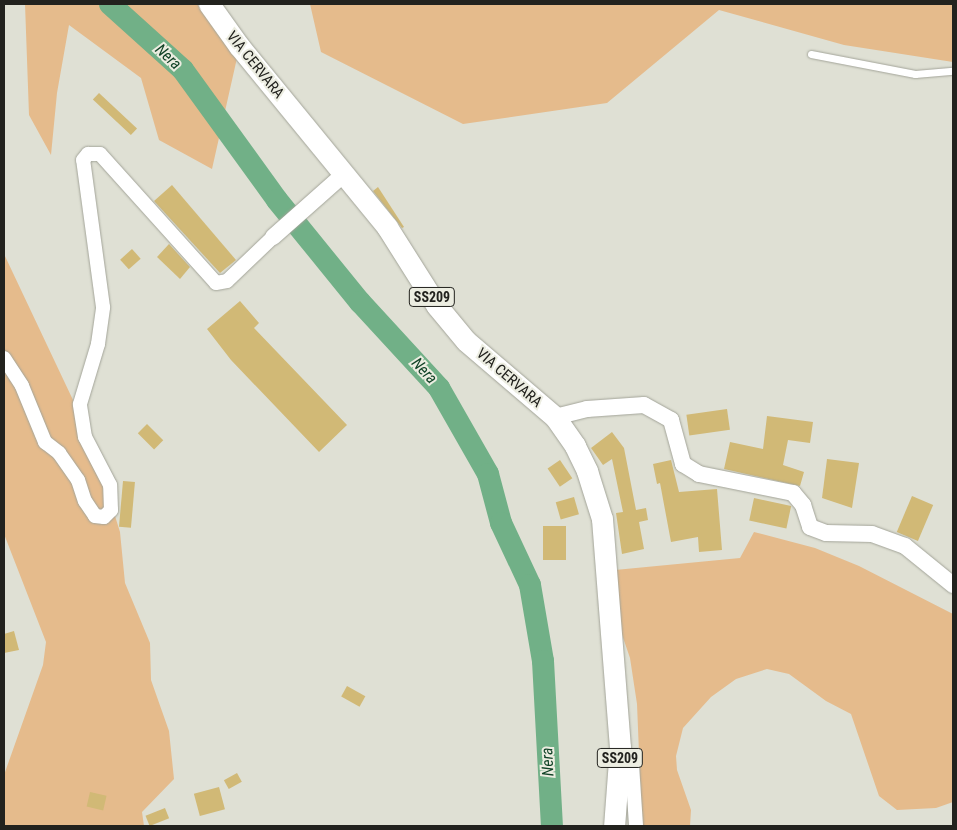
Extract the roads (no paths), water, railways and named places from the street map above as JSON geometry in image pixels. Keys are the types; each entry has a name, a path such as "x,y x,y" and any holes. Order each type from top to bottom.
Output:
{"main road":[{"name":"VIA CERVARA","path":"216,7 344,174 387,226 437,306 466,341 555,417 575,446 587,471 602,519 620,746 614,826"}],"street":[{"path":"4,358 22,386 45,442 59,453 78,480 85,502 95,516 104,517 112,510 110,484 85,437 80,404 98,344 103,307 83,160 92,153 103,157 216,283 227,281 311,202 344,174"},
{"path":"555,417 587,408 644,405 671,420 683,464 699,474 793,493 803,505 810,526 826,533 872,534 906,546 953,585"},
{"path":"620,746 632,765 636,826"}],"lane":[{"path":"811,54 915,74 953,71"}],"waterway":[{"name":"Nera","path":"110,4 183,70 277,200 360,302 439,388 488,474 501,523 530,585 543,661 552,826"}]}
